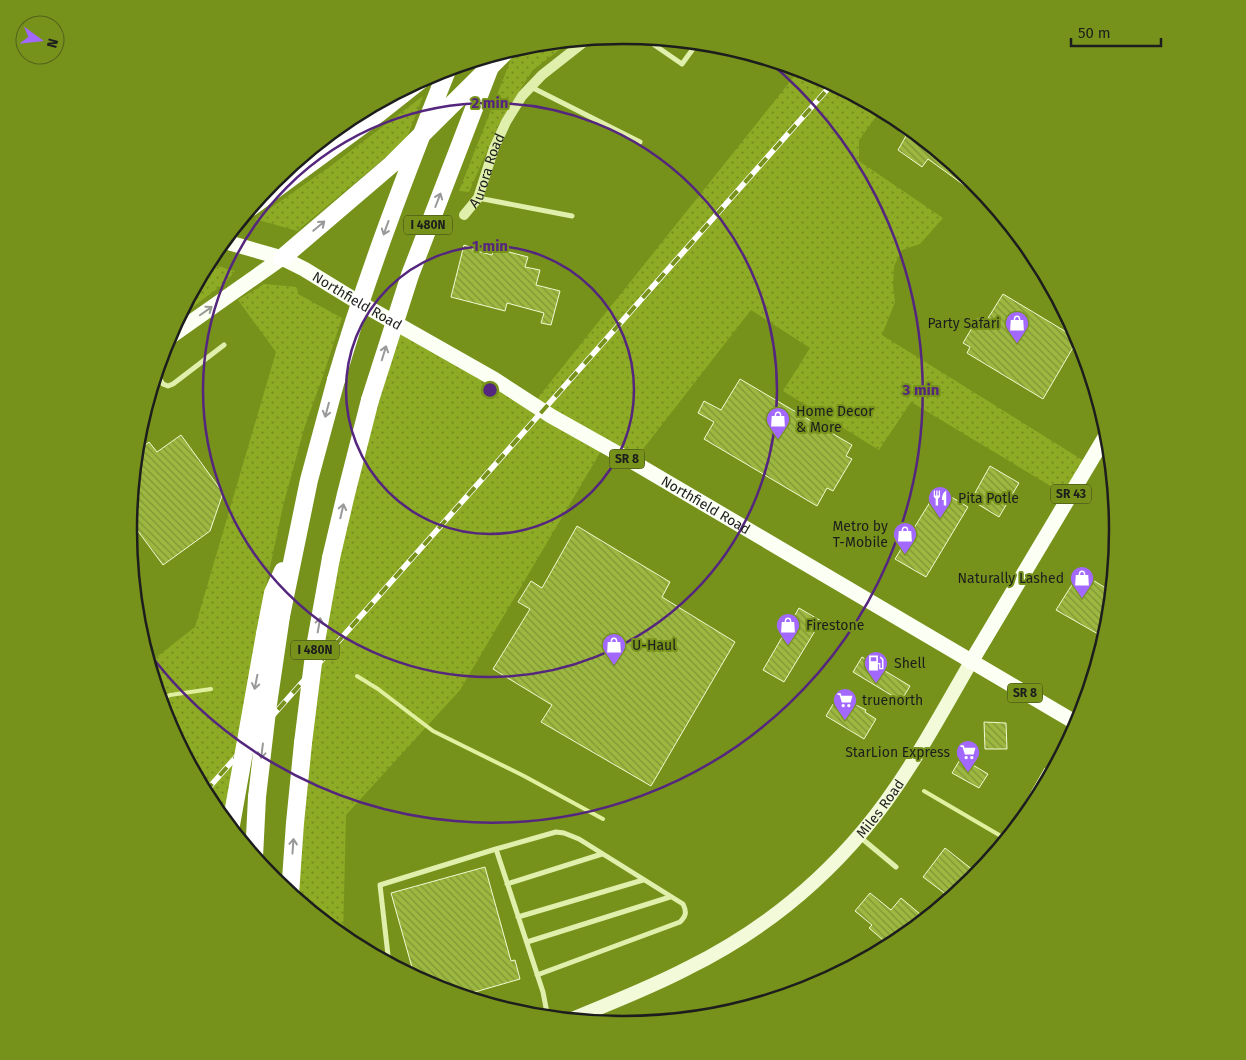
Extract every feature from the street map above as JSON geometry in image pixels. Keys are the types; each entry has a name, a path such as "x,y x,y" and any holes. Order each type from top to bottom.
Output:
{"highway":[{"path":"282,258 392,164 498,60"},
{"name":"I 480N","path":"291,885 302,743 315,647 331,558 346,494 370,400 410,275 492,62"},
{"name":"I 480N","path":"255,848 268,702 296,541 317,448 336,380 368,280 391,214 444,78"},
{"path":"278,187 393,102"},
{"path":"232,819 273,594 296,541"}],"main road":[{"name":"Northfield Road","path":"231,243 282,258 494,379 546,413 634,462 1070,720"},
{"path":"181,329 282,258"},
{"name":"Miles Road","path":"583,1014 672,976 730,945 798,896 832,865 859,836 901,780 1101,443"}],"street":[{"name":"Aurora Road","path":"464,215 478,198 494,148 506,122 522,96 556,64 579,46"}],"lane":[{"path":"659,45 682,64 693,49"},
{"path":"530,87 640,142"},
{"path":"478,198 572,216"},
{"path":"161,381 168,386 174,384 224,345"},
{"path":"388,955 380,885 556,832 564,833 579,840 683,904 686,917 680,922 537,975"},
{"path":"859,836 896,867"},
{"path":"496,850 527,942 546,1010"},
{"path":"507,884 602,854"},
{"path":"518,917 643,880"},
{"path":"527,942 670,897"}],"green space":[{"path":"562,48 533,70 499,124 469,192 459,191 512,57"},
{"path":"795,76 838,94 877,116 859,140 859,161 943,218 920,244 902,250 894,266 893,286 895,302 882,335 1089,464 1069,497 911,402 879,450 783,391 810,348 751,310 633,462 604,446 460,690 346,815 343,927 291,885 309,694 390,320 533,404"},
{"path":"423,96 406,140 297,231 255,219 332,165"},
{"path":"216,265 235,271 225,283 190,309"},
{"path":"213,269 214,281 199,293 202,287"},
{"path":"264,284 297,287 298,294 342,318 304,429 283,506 265,591 232,819 202,773 187,745 174,716 154,659 195,627 276,352 238,300"}],"building":[{"path":"899,131 919,144 944,164 971,190 928,159 922,167 898,150 906,136"},
{"path":"464,245 473,248 473,250 492,255 494,248 528,257 525,267 540,270 536,285 560,291 551,325 541,323 544,313 507,303 505,311 451,297"},
{"path":"1003,294 1067,332 1073,347 1043,399 967,353 970,347 963,343 978,318 985,323"},
{"path":"740,379 852,445 846,456 852,459 833,491 827,488 817,506 704,439 714,422 698,413 704,401 721,410"},
{"path":"181,435 223,493 210,531 163,565 137,530 138,498 144,446 149,442 157,452"},
{"path":"990,466 1019,483 999,517 971,500"},
{"path":"938,489 968,507 926,577 895,559"},
{"path":"577,526 670,582 662,597 735,642 651,786 541,722 552,705 493,669 530,609 518,602 531,581 542,588"},
{"path":"1080,572 1105,588 1098,634 1056,610"},
{"path":"799,608 821,621 784,682 763,670"},
{"path":"862,657 910,686 901,701 853,672"},
{"path":"838,696 866,710 865,712 876,719 864,739 826,716"},
{"path":"984,722 1006,723 1007,749 985,749"},
{"path":"961,758 988,774 979,788 952,773"},
{"path":"1045,768 1046,769 1044,773 1025,803"},
{"path":"945,848 972,869 946,894 923,877"},
{"path":"485,867 511,961 515,960 520,979 474,992 412,968 391,893"},
{"path":"870,893 891,910 901,898 921,915 883,940 869,928 872,925 855,911"}],"waterway":[{"path":"357,676 378,689 433,731 524,776 603,819"},
{"path":"167,697 211,689"},
{"path":"924,791 1001,836"}],"railway":[{"path":"210,786 827,89"}],"place":[{"name":"Party Safari","path":"1017,344"},
{"name":"Home Decor & More","path":"778,440"},
{"name":"Pita Potle","path":"940,519"},
{"name":"Metro by T-Mobile","path":"905,555"},
{"name":"Naturally Lashed","path":"1082,599"},
{"name":"Firestone","path":"788,646"},
{"name":"U-Haul","path":"614,666"},
{"name":"Shell","path":"876,684"},
{"name":"truenorth","path":"845,721"},
{"name":"StarLion Express","path":"968,773"}]}
